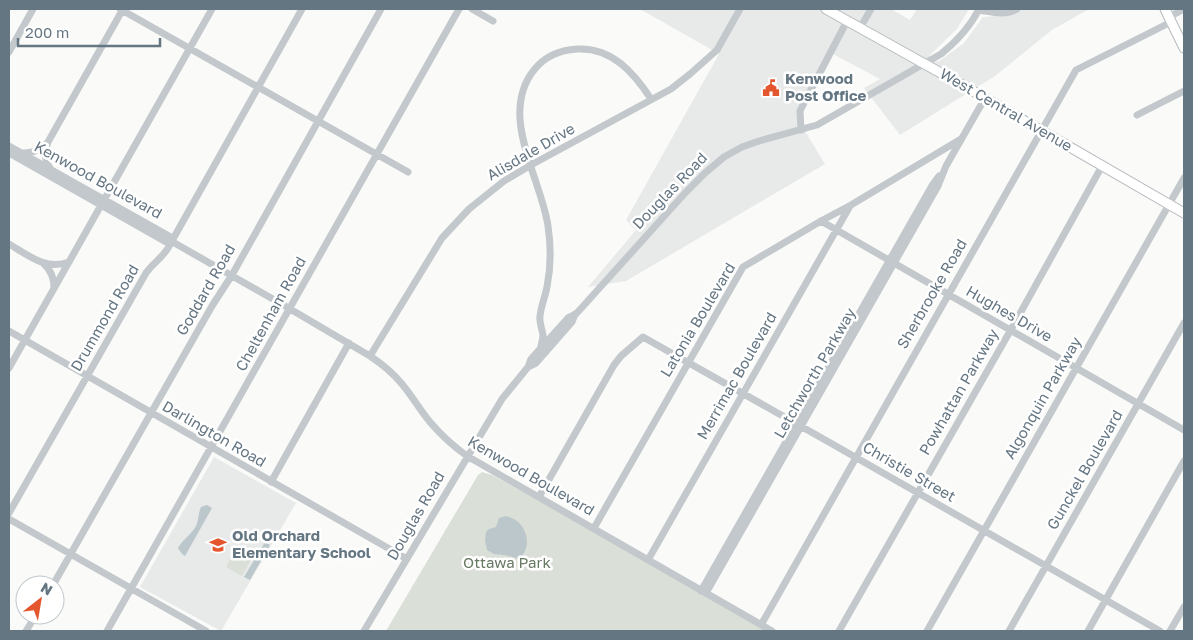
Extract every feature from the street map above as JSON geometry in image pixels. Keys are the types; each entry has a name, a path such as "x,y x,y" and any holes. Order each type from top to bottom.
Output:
{"main road":[{"name":"West Central Avenue","path":"826,9 1184,213"},
{"path":"1168,16 1184,48"}],"street":[{"path":"9,52 33,9"},
{"path":"50,173 45,158 48,142 122,9 408,172"},
{"path":"9,368 212,9"},
{"name":"Drummond Road","path":"9,513 150,266 165,253 172,241 302,9"},
{"name":"Goddard Road","path":"58,575 212,306 232,275 381,9"},
{"name":"Cheltenham Road","path":"107,631 459,9"},
{"path":"472,9 493,20"},
{"name":"Alisdale Drive","path":"370,356 442,238 468,209 504,181 531,165 671,89 717,50 740,9"},
{"path":"860,28 871,9"},
{"path":"979,10 1004,13 1017,9"},
{"name":"Sherbrooke Road","path":"760,625 1076,70 1168,16 1184,9"},
{"name":"Douglas Road","path":"528,367 536,363 572,322 576,314 686,192 714,165 752,143 816,125 924,64 954,44 979,10"},
{"path":"801,130 800,111 848,21"},
{"path":"540,348 543,337 540,313 549,274 550,238 544,206 531,165 520,119 525,84 539,64 549,56 576,49 592,50 606,54 632,73 651,99"},
{"path":"1137,115 1184,91"},
{"name":"Letchworth Parkway","path":"704,592 891,262 938,186 946,166 985,98"},
{"name":"Latonia Boulevard","path":"594,528 743,267 962,138"},
{"path":"19,156 36,151 48,142"},
{"name":"Kenwood Boulevard","path":"9,146 19,156"},
{"name":"Kenwood Boulevard","path":"9,153 19,156 103,202 166,242 172,241 370,356 388,369 401,383 438,432 467,456 772,631"},
{"name":"Powhattan Parkway","path":"839,631 1102,166"},
{"name":"Algonquin Parkway","path":"927,631 1184,178"},
{"name":"Merrimac Boulevard","path":"648,560 851,205"},
{"name":"Hughes Drive","path":"821,221 1184,430"},
{"path":"9,244 42,263 51,272 54,288"},
{"path":"42,263 54,266 69,261"},
{"name":"Douglas Road","path":"364,631 502,399 528,367 531,359 540,348 568,318 576,314"},
{"path":"540,323 548,329 554,330 559,328"},
{"name":"Gunckel Boulevard","path":"1009,631 1184,323"},
{"name":"Darlington Road","path":"9,332 407,559"},
{"name":"Christie Street","path":"539,496 614,365 621,356 643,337 1160,631"},
{"path":"271,482 349,343"},
{"path":"1088,631 1184,461"},
{"path":"9,519 206,631"},
{"path":"1170,631 1184,607"}],"shaded area":[{"path":"640,9 891,9 910,20 917,9 969,9 957,29 929,56 938,62 964,43 983,17 1012,15 1024,9 1089,9 1052,30 995,76 900,135 864,88 880,79 833,54 797,118 825,164 626,281 588,287 636,230 626,220 719,54"},
{"name":"Old Orchard Elementary School","path":"214,457 296,503 221,631 140,587"},
{"path":"207,505 212,508 185,556 178,548 196,526 201,507"},
{"path":"506,516 514,519 523,527 527,538 526,549 519,559 494,554 487,550 486,532 496,527 499,518"},
{"path":"265,542 270,545 250,580 244,577"}],"green space":[{"name":"Ottawa Park","path":"482,472 492,475 568,517 766,631 386,631 478,475"},
{"path":"238,545 254,554 242,576 226,567"}],"place":[{"name":"Kenwood Post Office","path":"771,88"},
{"name":"Old Orchard Elementary School","path":"218,545"}]}
